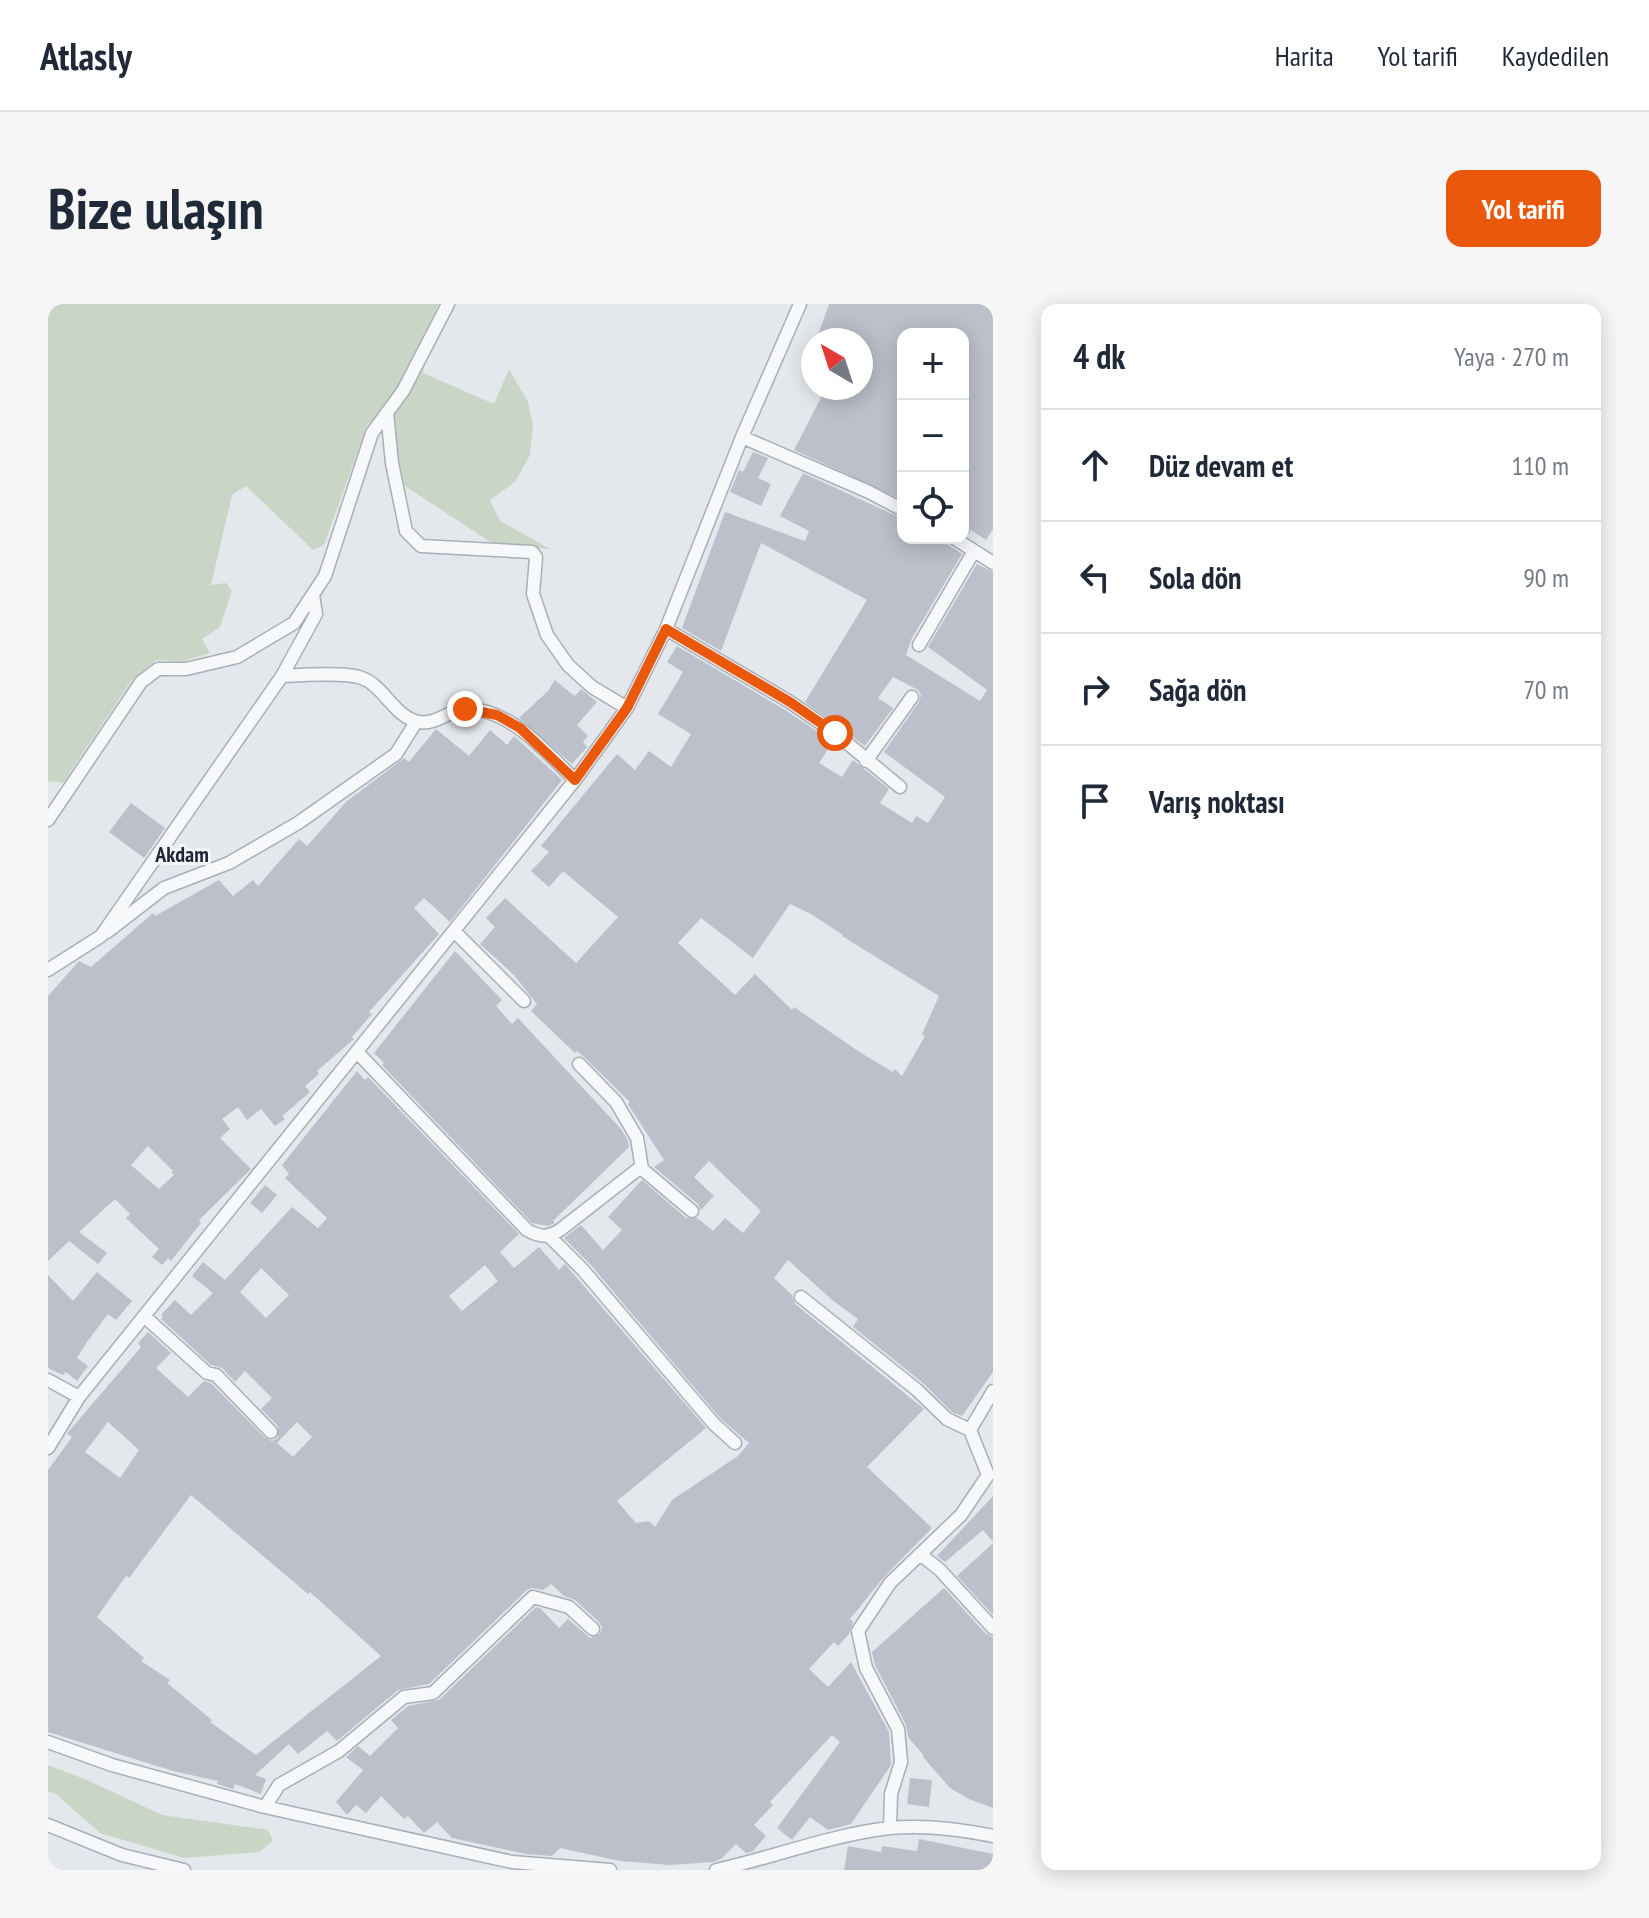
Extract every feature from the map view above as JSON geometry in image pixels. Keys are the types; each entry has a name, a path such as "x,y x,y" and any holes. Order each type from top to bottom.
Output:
{"street":[{"path":"48,820 141,682 158,669 186,669 237,657 294,623 325,576 372,433 403,391 448,304"},
{"path":"48,1448 79,1397 575,780 627,708 666,629 742,437 800,304"},
{"path":"387,412 392,463 406,531 421,546 532,552 536,557 533,594 547,635 568,665 592,687 627,708"},
{"path":"742,437 897,507"},
{"path":"963,544 993,563"},
{"path":"919,645 974,551"},
{"path":"101,936 282,676 316,614 313,595"},
{"path":"666,629 790,702 835,733 900,787"},
{"path":"282,676 360,677 376,686 416,722 429,722 465,709 497,715 520,728 575,780"},
{"path":"866,761 912,697"},
{"path":"48,970 101,936 164,888 229,863 298,823 396,754 416,722"},
{"path":"454,931 524,1001"},
{"path":"357,1052 527,1230 539,1237 549,1236 642,1169"},
{"path":"579,1064 616,1102 637,1138 642,1169 692,1211"},
{"path":"549,1236 583,1270 714,1424 735,1443"},
{"path":"801,1297 917,1390 947,1419 970,1430 988,1475 961,1515 890,1583 858,1631 866,1668 898,1729 901,1762 891,1794 890,1828"},
{"path":"144,1316 207,1373 216,1375 271,1432"},
{"path":"48,1380 79,1397"},
{"path":"970,1430 993,1391"},
{"path":"920,1554 940,1570 993,1628"},
{"path":"265,1807 279,1785 339,1751 404,1697 433,1693 533,1597 569,1607 593,1629"},
{"path":"48,1742 112,1765 265,1807 512,1862 610,1870"},
{"path":"48,1825 122,1855 184,1870"},
{"path":"716,1870 842,1837 890,1828 933,1828 993,1836"}],"green space":[{"path":"48,304 439,304 431,321 423,373 494,404 509,369 528,402 533,425 530,455 515,482 490,500 500,521 550,549 492,543 405,486 395,463 393,418 368,423 324,545 313,550 246,486 232,495 211,585 226,583 232,591 220,627 202,639 210,653 181,662 156,660 131,681 63,783 48,781"},
{"path":"48,1765 162,1815 268,1830 273,1841 259,1852 184,1858 100,1833 56,1794 48,1791"}],"building":[{"path":"829,304 993,304 993,529 986,540 971,530 969,533 969,328 897,328 897,497 794,450 820,400 873,400 873,328 820,328"},
{"path":"753,452 768,458 758,478 771,484 761,506 730,492 739,470 743,472"},
{"path":"803,473 897,516 897,544 947,544 962,554 911,640 906,655 980,701 987,690 928,647 977,564 993,572 993,1372 962,1416 952,1412 923,1383 853,1327 858,1319 788,1260 774,1278 792,1295 795,1304 924,1409 867,1467 932,1528 884,1577 850,1619 853,1622 849,1634 838,1646 834,1642 809,1669 828,1687 851,1662 889,1732 891,1765 851,1824 828,1830 810,1817 792,1840 777,1828 840,1742 832,1735 770,1802 773,1805 754,1825 766,1836 753,1851 746,1853 736,1844 721,1859 713,1862 670,1865 620,1861 560,1848 552,1856 526,1854 452,1838 437,1822 424,1833 408,1816 404,1819 381,1796 366,1813 356,1805 347,1815 336,1802 363,1770 346,1757 358,1746 370,1756 398,1728 391,1720 408,1706 439,1700 536,1607 559,1628 568,1619 590,1638 600,1634 602,1627 599,1622 551,1584 543,1590 527,1590 429,1684 398,1690 337,1741 327,1731 298,1754 289,1744 255,1775 266,1779 261,1794 235,1784 233,1789 217,1784 218,1781 173,1771 48,1732 48,1470 72,1437 67,1434 141,1347 138,1343 148,1332 171,1353 156,1368 188,1397 204,1381 211,1383 265,1438 272,1441 278,1438 278,1426 261,1409 272,1398 245,1371 235,1382 222,1368 211,1365 161,1319 161,1315 175,1300 191,1315 213,1293 192,1276 203,1262 225,1280 292,1207 318,1228 327,1218 285,1178 289,1174 282,1165 357,1071 365,1080 368,1077 519,1234 500,1252 514,1268 539,1247 559,1270 565,1264 706,1428 617,1501 636,1523 649,1521 655,1527 672,1500 738,1456 749,1443 720,1418 590,1264 564,1238 581,1225 603,1250 622,1230 608,1217 642,1180 686,1218 697,1218 713,1231 725,1218 743,1233 761,1211 709,1161 694,1177 714,1196 701,1210 698,1204 654,1167 664,1160 628,1104 630,1102 531,1011 537,1004 514,975 480,944 495,927 486,918 505,898 576,963 618,917 563,871 549,887 531,871 549,852 541,846 617,754 635,770 649,751 671,767 691,734 658,714 683,672 667,662 677,646 830,740 832,743 819,763 842,777 853,760 889,789 880,803 912,823 916,816 928,823 945,797 884,752 919,702 921,695 918,690 893,677 878,698 893,708 865,746 805,702 867,600 761,543 721,651 682,628 725,512 805,541 809,531 780,516","holes":["790,904 811,914 939,996 922,1034 925,1036 902,1076 895,1069 893,1072 861,1053 794,1007 792,1010 755,974 735,995 678,943 701,918 753,958","485,1265 498,1281 462,1311 449,1296","261,1268 289,1295 266,1318 240,1292","108,1422 139,1450 120,1478 85,1452","297,1422 312,1437 293,1457 277,1443","191,1495 308,1594 310,1592 381,1656 256,1755 210,1722 212,1720 167,1683 170,1680 141,1661 144,1658 97,1617 126,1576 129,1578"]},
{"path":"555,680 575,696 581,689 597,702 577,725 588,736 583,742 587,747 572,764 519,718 548,691"},
{"path":"436,729 469,756 490,730 507,745 514,736 562,780 450,922 424,898 414,908 439,934 369,1012 372,1014 352,1037 354,1039 317,1071 319,1074 305,1086 310,1092 282,1116 285,1119 275,1126 261,1109 247,1120 238,1107 222,1119 230,1129 220,1138 251,1169 199,1220 201,1223 171,1261 168,1258 162,1265 152,1257 159,1249 126,1218 130,1214 115,1199 79,1232 107,1253 98,1264 69,1241 48,1261 48,996 79,961 91,967 153,913 155,916 219,880 233,896 253,880 258,886 299,839 307,846 346,802 404,758 409,762","holes":["148,1146 174,1175 159,1189 131,1165"]},
{"path":"131,803 165,828 144,858 109,832"},
{"path":"455,951 502,1000 496,1006 512,1024 518,1018 621,1129 628,1141 629,1147 553,1221 555,1223 548,1226 532,1223 374,1053"},
{"path":"265,1185 277,1195 262,1213 250,1203"},
{"path":"97,1272 132,1301 116,1320 108,1314 87,1342 77,1358 88,1366 77,1381 66,1372 63,1375 48,1368 48,1275 73,1301"},
{"path":"993,1496 993,1542 983,1530 945,1562 937,1556"},
{"path":"993,1543 993,1615 957,1576"},
{"path":"944,1588 986,1634 993,1637 993,1808 950,1788 923,1757 908,1737 906,1725 875,1665 872,1652"},
{"path":"910,1778 932,1780 929,1807 907,1804"},
{"path":"919,1839 993,1854 993,1870 844,1870 848,1846 881,1852 882,1846 917,1851"}],"district":[{"name":"Akdam","path":"182,854"}],"route":[{"path":"465,709 497,715 520,728 575,780 627,708 666,629 790,702 835,733"}]}
